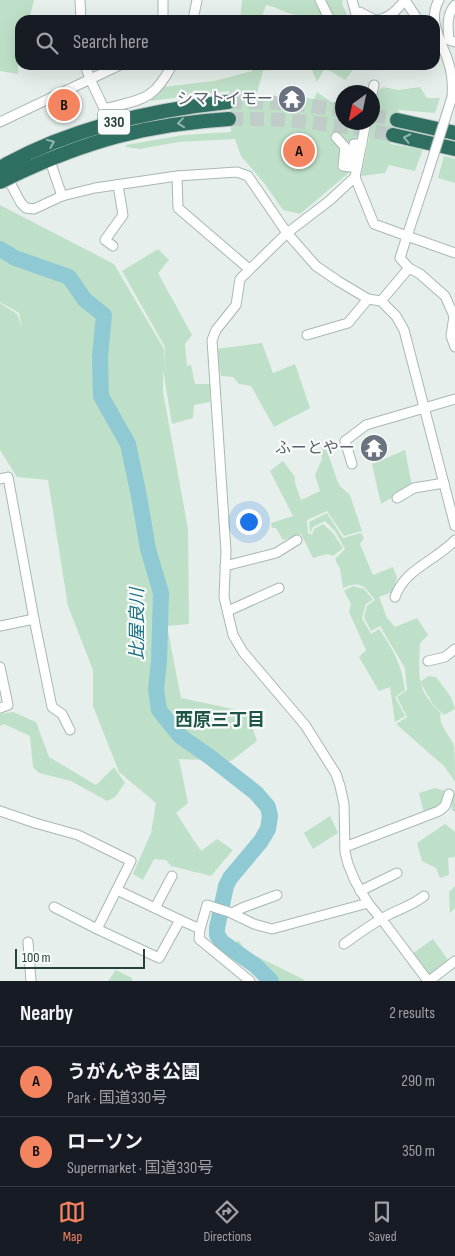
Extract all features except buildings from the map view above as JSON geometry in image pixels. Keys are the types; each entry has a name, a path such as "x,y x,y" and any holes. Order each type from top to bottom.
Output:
{"highway":[{"name":"330","path":"4,170 45,146 111,123 174,109 228,102"},
{"name":"330","path":"4,170 49,158 132,131 181,123 229,119"},
{"path":"397,120 455,133"},
{"path":"393,135 455,149"}],"street":[{"path":"80,0 81,15"},
{"path":"163,0 163,15"},
{"path":"194,15 197,0"},
{"path":"320,0 328,15"},
{"path":"352,0 356,15"},
{"path":"389,15 405,0 415,15"},
{"path":"435,15 439,0"},
{"path":"455,5 451,9 447,22 449,40 455,42"},
{"path":"440,42 448,61 453,82 453,94 400,258 409,268 420,274 445,296 455,317 451,336 455,347"},
{"path":"87,70 111,123"},
{"path":"0,122 109,70"},
{"path":"104,109 149,96 156,91 169,70"},
{"path":"365,130 355,177 374,224 455,253"},
{"path":"336,137 345,147 343,166 350,167 354,144 362,144"},
{"path":"49,158 62,196"},
{"path":"4,170 21,203 26,208 34,210 62,196 118,185 177,176 237,172 248,176 287,233 316,266 338,282 368,299 381,301 396,316 404,330 455,526"},
{"path":"177,176 178,208 249,269"},
{"path":"355,177 329,201 287,233 240,279 236,305 216,330 212,340 220,458 225,566 224,597 233,635 243,652 304,725 336,774 344,804 345,847 348,864 360,891 428,981 455,961"},
{"path":"112,246 105,240 123,215 118,185"},
{"path":"381,301 409,268"},
{"path":"307,335 348,323 368,299"},
{"path":"352,464 345,441 366,425 455,399"},
{"path":"0,479 8,477 52,707 62,714 70,730"},
{"path":"397,498 414,488 444,482"},
{"path":"225,566 276,553 297,540"},
{"path":"395,597 398,587 408,577 455,540"},
{"path":"228,612 279,588"},
{"path":"0,626 34,619"},
{"path":"428,661 444,657 455,649"},
{"path":"0,667 8,704 0,708"},
{"path":"345,847 438,811 445,806 449,794"},
{"path":"0,811 35,823 78,834 131,861 98,929"},
{"path":"360,891 397,874"},
{"path":"155,908 172,876"},
{"path":"116,890 200,929"},
{"path":"230,913 277,895"},
{"path":"344,944 366,927 389,914 414,904 424,896"},
{"path":"250,981 200,939 200,929 208,906 272,929 368,903"},
{"path":"54,907 159,958 180,920"},
{"path":"28,942 31,981"}],"green space":[{"path":"0,0 34,0 30,15 15,15 15,70 18,70 18,74 0,71"},
{"path":"242,0 343,0 342,3 347,15 291,14 266,5 263,15 240,15"},
{"path":"252,70 265,70 263,71 256,97 296,96 314,99 317,92 331,102 335,102 335,130 359,130 351,171 300,214 283,210 264,183 241,156 235,139 179,142 140,149 126,147 126,145 183,135 231,132 229,91 151,101 151,98 163,87 214,81"},
{"path":"312,70 324,70 317,82"},
{"path":"328,70 353,70 345,80"},
{"path":"383,87 398,90 420,87 427,98 440,98 435,113 399,110 390,144 423,149 415,171 389,165 385,173 361,176 371,130 380,130 380,89"},
{"path":"396,124 455,138 455,143 395,130"},
{"path":"444,156 455,159 455,183 438,178"},
{"path":"0,205 114,264 164,349 164,368 165,347 122,271 158,249 169,260 158,273 192,335 185,344 187,366 191,365 195,384 210,384 210,402 194,405 193,418 172,424 163,370 163,392 188,529 189,624 167,626 181,698 247,712 257,741 231,761 179,759 188,803 176,813 201,851 217,839 233,850 211,876 171,866 166,860 154,859 143,880 133,874 151,833 156,803 119,772 93,706 93,670 68,606 48,480 17,477 0,450 0,303 17,314 22,327 19,313 0,302"},
{"path":"262,343 273,373 295,364 310,408 274,427 251,386 239,384 233,377 221,376 216,349"},
{"path":"326,448 340,486 350,495 362,531 344,536 327,511 307,520 308,533 312,535 314,529 323,524 332,532 343,548 333,556 327,554 313,558 301,534 283,540 276,528 272,528 271,523 293,516 270,471 283,461 295,477 295,483 301,500 320,491 315,475 322,459 321,449"},
{"path":"405,450 412,486 381,504 372,464"},
{"path":"327,513 343,538 361,533 364,538 360,544 373,575 393,567 397,578 392,592 379,597 387,618 395,627 417,618 428,635 420,643 420,681 427,697 441,713 442,725 454,746 455,782 445,767 396,724 407,717 397,697 407,690 405,668 380,626 371,631 364,617 367,606 375,600 362,586 354,585 343,588 340,569 335,559 345,549 335,531 325,521 313,527 310,533 309,522"},
{"path":"353,586 364,589 373,600 366,604 362,618 371,634 379,629 393,651 399,665 405,690 395,697 405,716 395,722 390,687 379,691 359,657 366,650 349,612 351,604 344,591"},
{"path":"428,676 436,677 451,697 455,709 444,715 433,704 420,682"},
{"path":"13,712 36,722 49,757 96,785 114,767 125,783 115,797 107,801 71,781 39,773 33,767 30,736 4,724 0,726 0,714"},
{"path":"435,788 455,794 455,812 452,810 451,802 424,813 419,793"},
{"path":"330,816 338,833 313,849 304,833"},
{"path":"445,824 455,832 455,857 448,858 449,875 440,878 436,868 422,861 417,843"},
{"path":"455,886 455,908 450,913 449,892"},
{"path":"433,939 448,960 428,976 412,954"},
{"path":"238,940 246,951 304,981 266,981 230,951"},
{"path":"116,970 132,978 132,981 108,981"}],"waterway":[{"name":"比屋良川","path":"0,249 15,258 69,277 85,300 104,315 100,357 101,396 128,444 148,549 161,593 159,662 156,689 159,710 180,736 256,793 268,807 270,816 268,829 261,841 230,878 226,886 217,935 222,942 256,966 271,981"}],"tunnel":[{"path":"228,102 289,103 335,109"},
{"path":"380,117 397,120"},
{"path":"229,119 311,122 393,135"}],"place":[{"name":"シマトイモー","path":"292,99"},
{"name":"ローソン","path":"64,105"},
{"name":"うがんやま公園","path":"299,151"},
{"name":"ふーとやー","path":"374,448"}],"district":[{"name":"西原三丁目","path":"220,720"}]}
